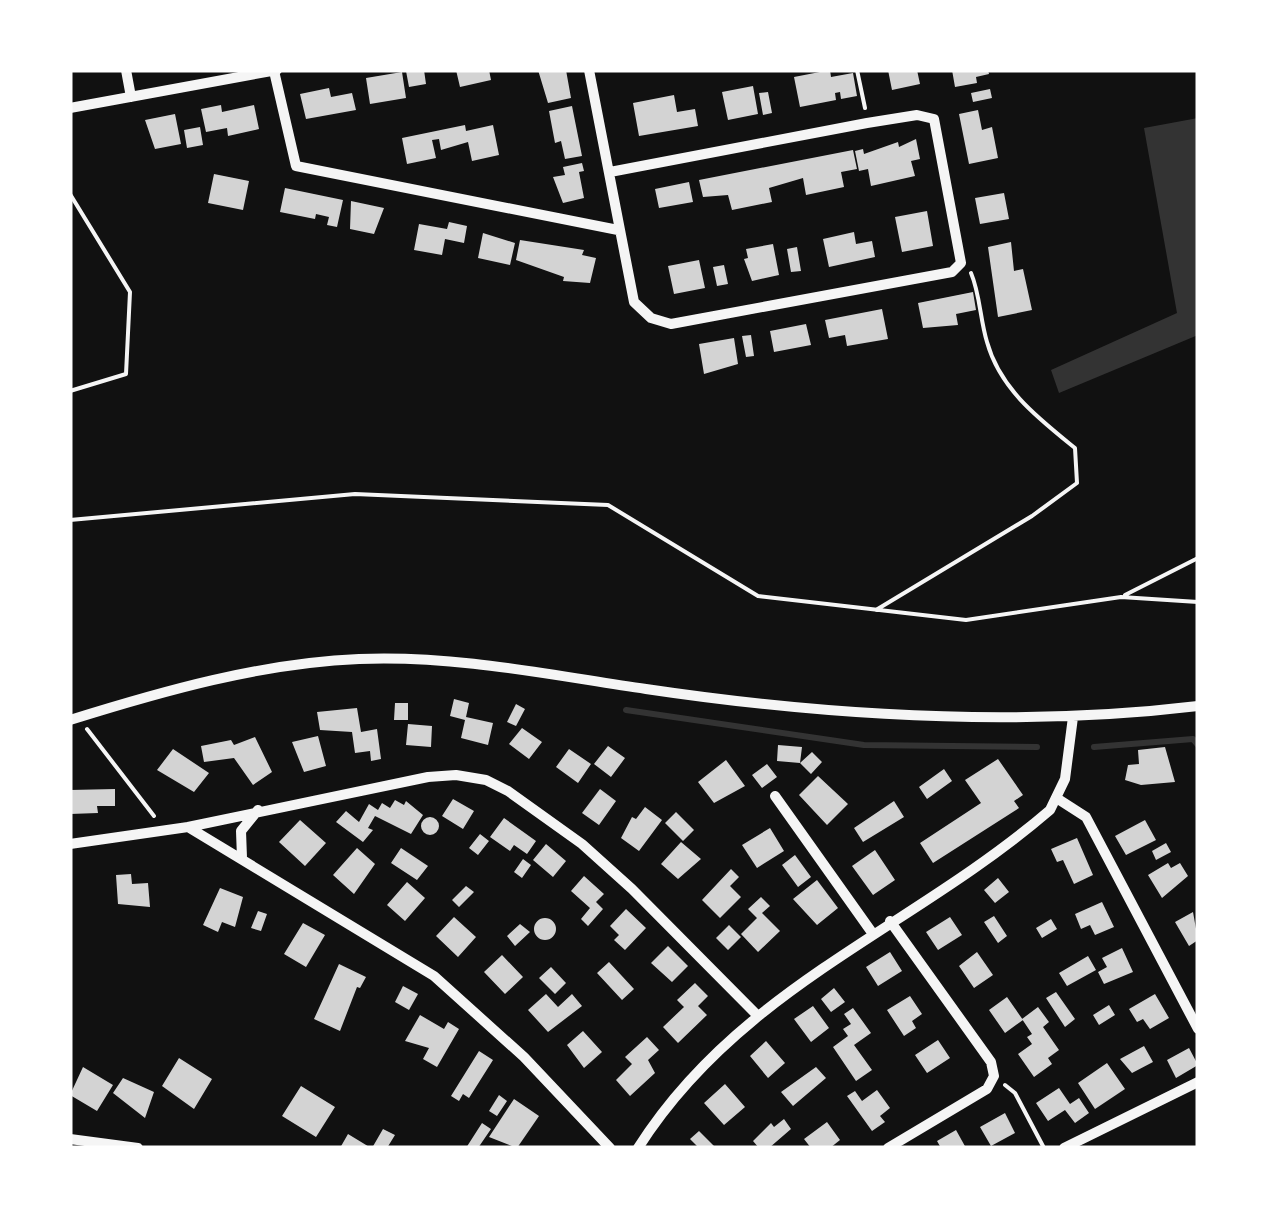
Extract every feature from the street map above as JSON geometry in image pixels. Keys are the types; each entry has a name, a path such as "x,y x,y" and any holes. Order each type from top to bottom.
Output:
{"street":[{"path":"126,70 131,97"},
{"path":"70,108 276,70 296,166 618,230"},
{"path":"590,70 634,302 651,318 671,324 952,272 961,263 934,119 916,115 610,172"},
{"path":"74,718 226,677 306,663 413,659 471,662 647,690 974,719 1073,717 1198,706"},
{"path":"638,1148 690,1078 756,1013 1031,825 1058,799 1073,717"},
{"path":"70,844 188,827 428,777 456,775 486,780 508,791 594,856 756,1013"},
{"path":"775,796 873,934"},
{"path":"1058,799 1086,817 1198,1029"},
{"path":"242,858 241,831 259,810"},
{"path":"188,827 434,976 524,1057 610,1148"},
{"path":"888,1148 987,1088 994,1076 990,1062 890,921"},
{"path":"1064,1148 1198,1082"},
{"path":"70,1139 138,1148"}],"path":[{"path":"858,70 868,123"},
{"path":"70,194 130,292 126,374 70,391"},
{"path":"876,610 1032,516 1076,483 1075,448 1037,417 1002,379 987,343 973,275 961,263"},
{"path":"70,520 354,494 608,505 758,596 966,620 1121,597 1198,602"},
{"path":"1121,597 1198,558"},
{"path":"74,718 165,830"},
{"path":"994,1076 1014,1094 1044,1148"}],"shaded area":[{"path":"1198,118 1198,335 1059,393 1051,370 1177,313 1144,128"}],"building":[{"path":"424,70 426,84 409,87 406,71"},
{"path":"456,70 489,70 491,80 460,87"},
{"path":"538,70 566,70 571,98 548,103"},
{"path":"830,70 831,77 853,73 857,96 841,99 840,92 835,93 836,100 800,107 794,77"},
{"path":"888,70 917,70 920,84 892,90"},
{"path":"952,70 988,70 989,74 976,77 977,83 955,87"},
{"path":"402,72 406,98 370,104 366,78"},
{"path":"753,86 758,114 728,120 722,92"},
{"path":"329,88 331,97 352,93 356,110 306,119 300,94"},
{"path":"990,89 992,98 973,102 971,93"},
{"path":"768,92 772,113 763,115 759,93"},
{"path":"674,95 677,112 695,109 698,126 639,136 633,103"},
{"path":"221,105 222,112 254,105 259,129 228,136 227,128 206,132 201,109"},
{"path":"572,106 582,156 565,159 561,141 555,143 549,111"},
{"path":"978,110 982,130 992,127 998,158 969,164 959,114"},
{"path":"175,114 181,144 155,149 145,120"},
{"path":"465,125 466,131 493,125 499,155 472,161 468,142 441,150 439,139 432,140 436,158 407,164 402,138"},
{"path":"200,127 203,145 187,148 184,130"},
{"path":"916,139 920,159 911,161 915,176 871,186 868,169 859,171 855,151 863,149 864,154"},
{"path":"853,150 857,169 841,172 844,187 806,195 803,178 769,188 772,202 732,210 728,195 703,197 699,180"},
{"path":"582,163 584,171 579,172 584,198 563,203 553,177 565,175 563,167"},
{"path":"214,174 249,181 243,210 208,203"},
{"path":"689,182 693,202 659,208 655,189"},
{"path":"285,188 343,200 337,227 327,225 329,217 316,214 315,219 280,212"},
{"path":"1004,193 1009,219 980,224 975,198"},
{"path":"351,201 384,208 374,234 350,229"},
{"path":"927,211 933,246 902,252 895,217"},
{"path":"449,222 467,226 464,243 445,239 442,255 414,250 419,224 447,229"},
{"path":"854,232 856,244 872,241 875,257 829,267 823,239"},
{"path":"483,233 515,243 510,265 478,258"},
{"path":"520,240 584,250 582,255 596,258 590,283 563,281 564,277 516,260"},
{"path":"1011,242 1014,271 1023,269 1032,310 998,317 988,247"},
{"path":"773,244 779,275 752,281 744,259 748,258 746,249"},
{"path":"797,247 801,271 791,272 787,249"},
{"path":"699,260 705,288 674,294 668,266"},
{"path":"724,265 728,284 717,286 713,267"},
{"path":"973,292 976,310 956,314 958,325 923,328 918,303"},
{"path":"882,309 888,339 847,346 845,335 829,338 825,320"},
{"path":"806,324 811,345 774,352 770,331"},
{"path":"751,335 754,356 746,357 742,336"},
{"path":"734,338 738,364 704,374 699,344"},
{"path":"454,699 469,703 466,717 493,723 488,745 461,738 465,720 450,716"},
{"path":"395,703 408,703 408,720 394,720"},
{"path":"516,704 525,709 516,726 507,722"},
{"path":"357,708 361,732 377,729 381,759 371,761 370,751 355,753 352,732 320,730 317,712"},
{"path":"408,724 432,726 431,747 406,745"},
{"path":"522,728 542,742 529,759 509,744"},
{"path":"318,736 326,766 304,772 292,742"},
{"path":"255,737 272,772 253,785 234,758 204,762 201,746 231,740 234,745"},
{"path":"778,745 802,747 800,763 777,761"},
{"path":"608,746 625,758 611,777 594,764"},
{"path":"1165,747 1175,782 1141,785 1125,780 1128,765 1139,764 1138,750"},
{"path":"173,749 209,773 194,792 157,770"},
{"path":"569,749 591,764 578,783 556,767"},
{"path":"812,752 822,762 811,774 800,763"},
{"path":"998,759 1023,795 1014,801 1019,808 933,863 920,843 981,803 965,780"},
{"path":"726,760 745,786 714,803 698,782"},
{"path":"767,764 777,777 762,788 752,775"},
{"path":"944,769 952,781 927,799 919,787"},
{"path":"818,776 848,804 827,825 799,795"},
{"path":"115,789 115,806 97,806 98,813 70,814 70,790"},
{"path":"600,789 616,801 599,825 582,813"},
{"path":"453,799 474,811 463,829 442,816"},
{"path":"395,800 404,805 406,801 423,815 411,834 375,816 368,828 373,830 363,842 336,822 346,811 359,822 369,804 378,810 382,803 390,808"},
{"path":"894,801 904,817 863,842 854,828"},
{"path":"645,807 662,820 639,851 621,838 632,817 636,819"},
{"path":"676,812 694,830 683,841 665,823"},
{"path":"430,817 437,819 437,833 430,835 423,833 421,826 423,819"},
{"path":"504,818 536,841 527,854 514,845 510,851 490,837"},
{"path":"300,820 326,843 305,866 279,842"},
{"path":"1145,820 1156,840 1126,855 1115,836"},
{"path":"770,828 784,851 757,868 742,845"},
{"path":"480,834 489,841 478,855 469,848"},
{"path":"1077,838 1093,875 1074,884 1063,860 1057,862 1051,849"},
{"path":"681,842 701,859 678,879 661,864"},
{"path":"1166,843 1171,852 1156,860 1152,851"},
{"path":"546,844 566,861 553,877 533,860"},
{"path":"357,848 375,864 354,894 333,875"},
{"path":"401,848 428,866 417,880 391,863"},
{"path":"875,850 895,880 873,895 852,866"},
{"path":"795,855 811,877 798,887 782,865"},
{"path":"523,859 531,865 522,878 514,872"},
{"path":"1168,863 1171,868 1180,863 1188,876 1162,898 1148,875"},
{"path":"731,869 739,877 730,886 741,897 720,918 702,900"},
{"path":"131,874 132,884 148,883 150,907 118,904 116,875"},
{"path":"584,876 604,894 596,902 603,909 588,926 581,919 590,908 571,891"},
{"path":"998,878 1009,892 995,903 984,890"},
{"path":"817,880 838,908 817,925 793,899"},
{"path":"407,882 425,898 405,921 387,905"},
{"path":"466,886 474,892 459,907 452,900"},
{"path":"220,888 243,897 235,927 222,922 218,932 203,925"},
{"path":"761,897 770,906 762,913 780,931 758,952 741,934 757,918 748,909"},
{"path":"1102,902 1114,927 1095,935 1090,925 1081,929 1075,914"},
{"path":"626,909 646,928 625,950 614,940 619,935 610,926"},
{"path":"258,911 267,914 261,931 251,928"},
{"path":"1193,912 1198,940 1189,946 1175,922"},
{"path":"994,916 1007,936 998,943 984,922"},
{"path":"454,917 476,937 458,957 436,936"},
{"path":"950,917 962,935 938,950 926,932"},
{"path":"545,918 553,921 553,937 545,940 537,937 534,929 537,921"},
{"path":"1051,919 1057,929 1042,938 1036,928"},
{"path":"303,923 325,935 306,967 284,954"},
{"path":"520,924 530,932 515,946 507,936"},
{"path":"729,925 741,937 728,950 716,938"},
{"path":"668,946 688,966 672,982 651,963"},
{"path":"1122,948 1133,972 1104,984 1098,972 1107,967 1102,958"},
{"path":"890,952 902,971 878,986 866,967"},
{"path":"977,952 993,975 974,988 959,966"},
{"path":"502,955 523,977 505,994 484,972"},
{"path":"1088,956 1096,970 1067,986 1059,973"},
{"path":"609,962 634,989 622,1000 597,973"},
{"path":"339,964 366,977 357,987 340,1031 314,1019"},
{"path":"551,967 566,983 555,994 539,978"},
{"path":"695,983 708,996 698,1006 707,1015 678,1043 663,1027 684,1007 677,1000"},
{"path":"403,986 418,994 409,1010 395,1002"},
{"path":"834,988 845,1002 831,1012 821,999"},
{"path":"1056,992 1075,1019 1065,1027 1046,998"},
{"path":"546,994 558,1007 572,994 582,1006 548,1032 528,1010"},
{"path":"1155,994 1169,1018 1150,1029 1143,1019 1137,1022 1129,1009"},
{"path":"910,996 922,1014 912,1021 916,1028 904,1036 887,1010"},
{"path":"1007,997 1023,1020 1005,1033 989,1010"},
{"path":"1109,1005 1115,1015 1099,1025 1093,1015"},
{"path":"813,1006 829,1028 811,1042 794,1019"},
{"path":"1038,1007 1049,1022 1043,1027 1059,1050 1048,1058 1052,1064 1034,1077 1018,1054 1032,1044 1027,1037 1032,1034 1022,1019"},
{"path":"853,1008 871,1033 854,1045 872,1070 856,1081 833,1047 848,1036 843,1029 851,1024 844,1014"},
{"path":"420,1015 444,1029 448,1022 459,1029 437,1067 423,1059 429,1048 405,1041"},
{"path":"583,1031 602,1052 584,1068 567,1045"},
{"path":"647,1037 659,1050 648,1060 655,1073 630,1096 616,1080 632,1064 625,1057"},
{"path":"938,1040 950,1058 927,1073 915,1055"},
{"path":"766,1041 785,1063 768,1078 750,1056"},
{"path":"1144,1046 1153,1062 1132,1073 1120,1059"},
{"path":"1189,1048 1198,1065 1176,1078 1167,1060"},
{"path":"479,1051 493,1060 469,1098 463,1094 459,1101 451,1096"},
{"path":"179,1058 212,1079 194,1109 162,1086"},
{"path":"1107,1063 1125,1089 1095,1109 1078,1083"},
{"path":"83,1067 113,1085 97,1111 70,1095"},
{"path":"816,1067 826,1078 793,1106 781,1092"},
{"path":"123,1078 154,1092 145,1118 113,1093"},
{"path":"725,1084 745,1107 724,1125 704,1103"},
{"path":"301,1086 335,1107 316,1137 282,1116"},
{"path":"1059,1088 1070,1104 1079,1098 1089,1113 1075,1123 1065,1110 1048,1121 1036,1103"},
{"path":"877,1090 890,1108 880,1116 885,1122 872,1131 847,1096 855,1091 862,1101"},
{"path":"499,1095 507,1101 497,1116 489,1111"},
{"path":"514,1099 539,1116 517,1148 489,1137"},
{"path":"1005,1113 1015,1133 991,1146 980,1127"},
{"path":"784,1119 791,1129 769,1148 759,1148 753,1141 771,1123 774,1127"},
{"path":"827,1122 840,1140 830,1148 811,1148 804,1139"},
{"path":"482,1123 491,1129 478,1148 466,1148"},
{"path":"383,1129 395,1135 387,1148 372,1148"},
{"path":"956,1130 966,1148 941,1148 937,1141"},
{"path":"699,1131 716,1148 699,1148 690,1139"},
{"path":"348,1134 371,1148 340,1148"}],"waterway":[{"path":"626,710 864,745 1037,747"},
{"path":"1094,747 1193,739 1198,745"}]}
